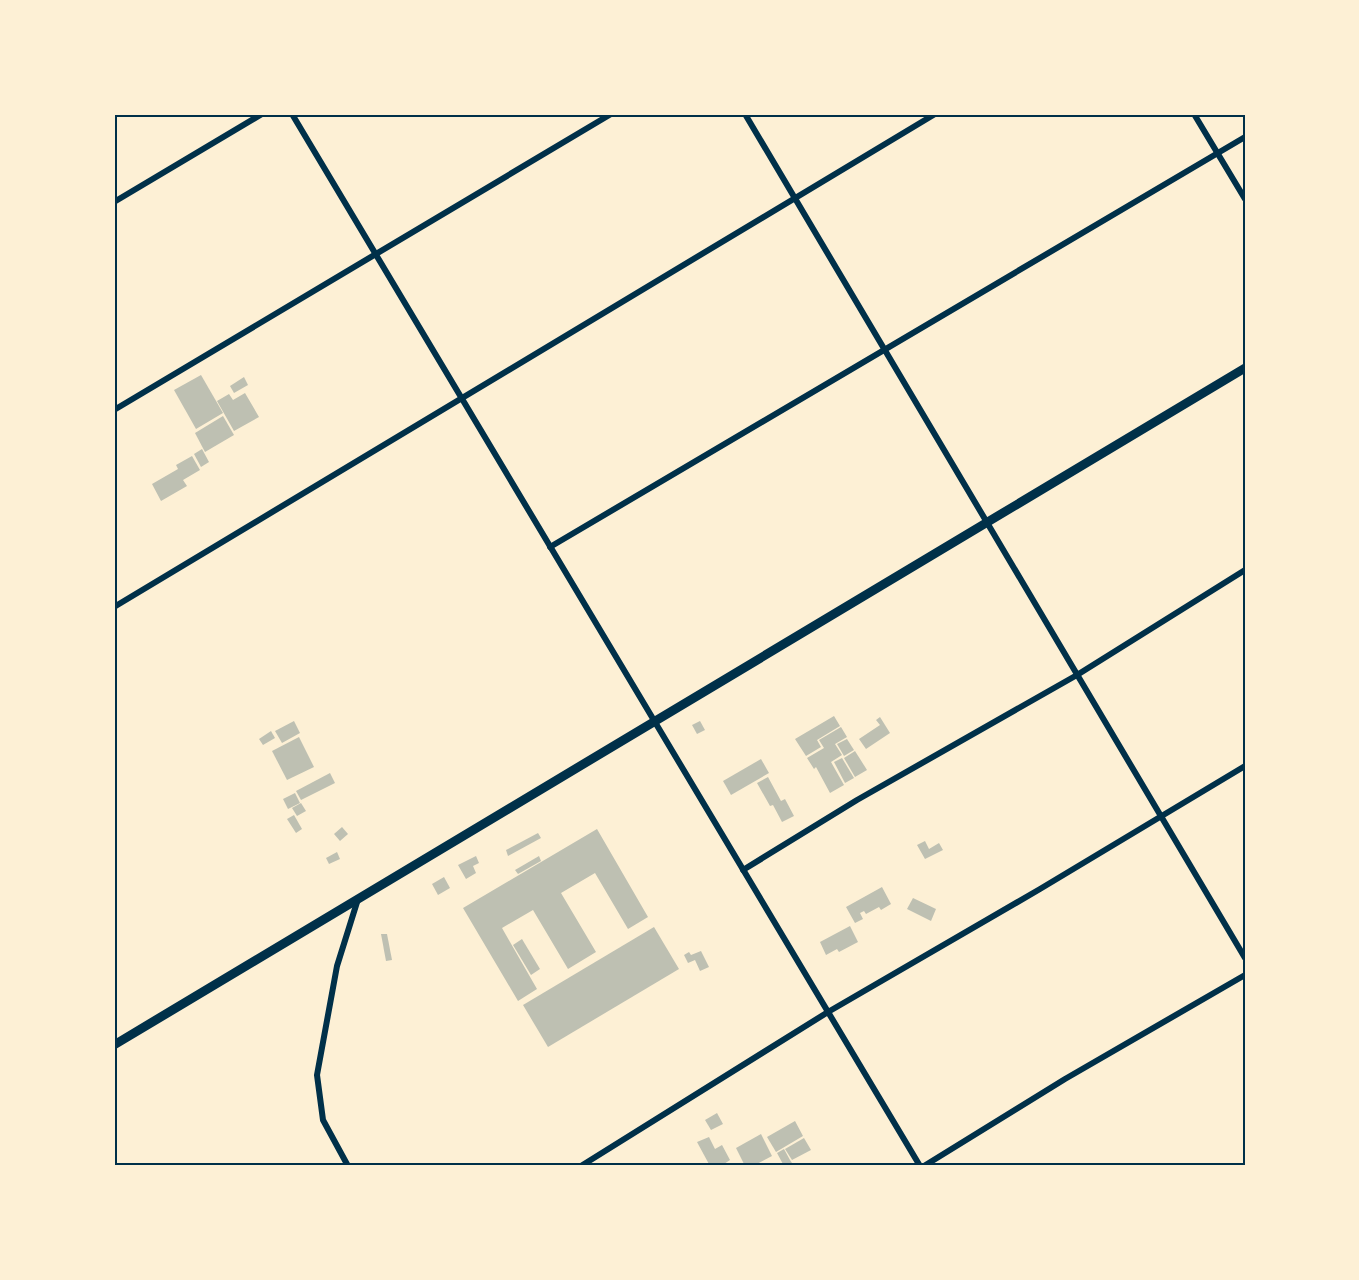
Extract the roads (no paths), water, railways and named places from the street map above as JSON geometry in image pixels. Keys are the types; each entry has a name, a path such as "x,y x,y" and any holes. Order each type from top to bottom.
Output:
{"street":[{"path":"114,202 262,114"},
{"path":"292,114 922,1166 1065,1079 1245,975"},
{"path":"114,410 611,114"},
{"path":"745,114 1245,958"},
{"path":"114,607 935,114"},
{"path":"1194,114 1245,199"},
{"path":"550,547 1245,137"},
{"path":"114,1045 1245,368"},
{"path":"743,870 857,800 1077,675 1245,570"},
{"path":"581,1166 828,1012 1030,895 1245,765"},
{"path":"348,1166 323,1120 317,1075 337,966 359,898"}]}
